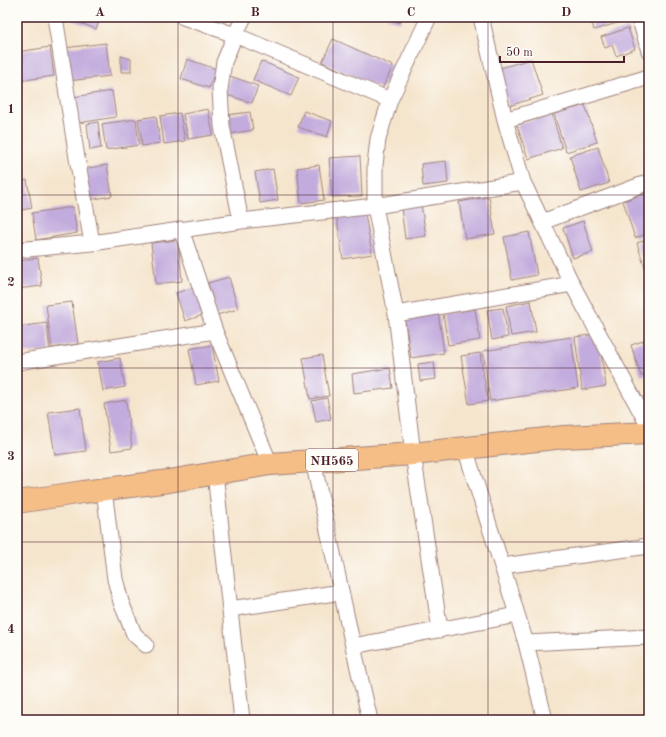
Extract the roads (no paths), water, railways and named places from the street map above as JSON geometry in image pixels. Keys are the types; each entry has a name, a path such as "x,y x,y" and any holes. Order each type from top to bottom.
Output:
{"highway":[{"name":"NH565","path":"17,502 169,481 270,464 413,454 564,437 649,433"}],"street":[{"path":"55,17 92,243"},
{"path":"183,17 235,35 390,100"},
{"path":"241,221 222,126 220,89 224,62 244,17"},
{"path":"429,17 390,100 377,145 374,206 396,314 413,454 440,630"},
{"path":"481,17 505,120 523,182 572,284 649,427"},
{"path":"639,17 649,51"},
{"path":"505,120 649,77"},
{"path":"17,250 92,243 241,221 374,206 523,182"},
{"path":"542,222 649,182"},
{"path":"181,229 215,331 270,464"},
{"path":"396,314 572,284"},
{"path":"17,362 215,331"},
{"path":"464,448 526,643 546,720"},
{"path":"313,461 370,720"},
{"path":"215,473 242,720"},
{"path":"104,489 115,579 121,602 134,634 146,645"},
{"path":"502,566 649,546"},
{"path":"230,609 341,592"},
{"path":"353,646 517,615"},
{"path":"526,643 649,637"}]}
